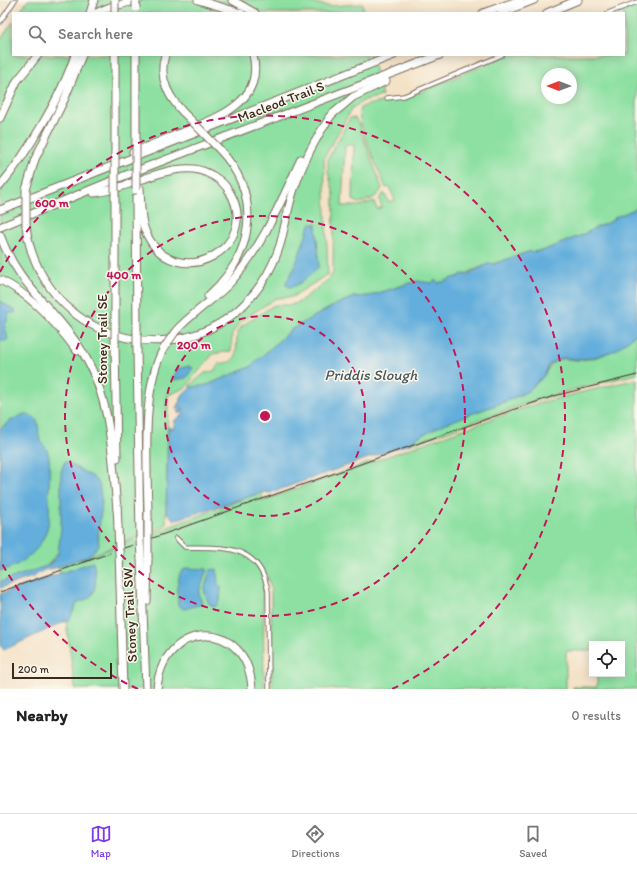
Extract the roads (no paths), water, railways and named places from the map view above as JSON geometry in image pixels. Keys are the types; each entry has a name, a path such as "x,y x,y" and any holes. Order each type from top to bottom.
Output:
{"highway":[{"path":"115,0 115,12"},
{"path":"94,7 110,7 139,0"},
{"path":"198,0 238,12"},
{"path":"232,0 253,12"},
{"path":"486,12 520,0"},
{"path":"504,12 534,0"},
{"path":"549,12 578,0"},
{"path":"0,118 17,82 37,56"},
{"path":"0,186 12,171 52,106 76,56"},
{"path":"82,56 68,93 35,159 26,190 26,226 32,253 45,281 63,303 86,321 113,334 143,340 171,340 202,332 220,324 250,299 265,278 277,253 293,191 306,158 315,140 332,114"},
{"name":"Stoney Trail SE","path":"115,56 115,343 117,510 119,551"},
{"path":"0,227 88,192 96,193 170,171 194,170 205,172 222,183 233,197 237,214 235,231 223,250 208,260 185,263 168,258 155,247 147,235 142,217 138,189 136,153 136,56"},
{"path":"144,558 148,518 149,406 154,373 164,348 189,313 228,276 235,265 246,240 248,212 244,188 235,169 220,150 178,108 165,86 162,73 165,56"},
{"path":"0,210 96,172 124,156 219,117 234,109 244,98 254,78 253,56"},
{"name":"Macleod Trail S","path":"96,172 391,56"},
{"name":"Macleod Trail S","path":"88,192 131,173 438,56"},
{"path":"177,330 225,287 239,272 273,217 310,142 332,114 360,93 423,62"},
{"name":"Stoney Trail SW","path":"138,189 137,347 139,519 140,540 144,558 146,689"},
{"path":"0,235 8,255 19,274 74,339 86,356 98,383 109,422 117,510"},
{"path":"0,280 21,292 44,313 75,348 98,383"},
{"name":"Stoney Trail SW","path":"119,551 123,689"},
{"path":"158,689 161,672 170,653 184,641 201,636 224,640 242,653 251,671 252,689"}],"street":[{"path":"0,22 15,0"},
{"path":"611,12 637,2"},
{"path":"387,98 404,96 500,56"},
{"path":"176,538 185,547 224,547 234,550 249,558 259,568 268,591 269,689"}],"water":[{"name":"Priddis Slough","path":"637,208 637,333 616,350 580,360 564,358 557,360 549,365 545,374 528,391 509,400 444,424 408,444 270,493 264,492 174,520 166,511 168,426 173,429 175,420 184,414 183,412 181,414 178,412 179,410 183,411 183,408 176,408 183,395 191,387 207,385 250,367 292,329 335,305 354,297 369,296 417,281 432,283 435,280 438,283 444,282 459,277 461,274 466,275 490,263 493,264 528,252 542,251 582,235"},
{"path":"310,224 316,224 319,266 302,282 288,287 285,284 294,269"},
{"path":"0,301 16,311 15,313 9,313 5,327 8,339 6,341 0,340"},
{"path":"189,366 193,368 186,378 173,380 177,369"},
{"path":"24,414 30,415 37,420 40,440 46,449 49,458 49,518 44,537 33,552 18,564 0,571 0,429 8,422"},
{"path":"65,461 93,477 99,484 102,503 98,537 99,545 90,555 55,568 44,570 35,576 0,588 0,582 49,565 58,554 61,528 61,471"},
{"path":"93,562 95,571 94,591 89,598 77,603 70,619 4,650 1,647 0,594"},
{"path":"186,568 207,569 199,593 202,604 184,609 178,605 177,587 180,573"},
{"path":"217,569 218,585 221,586 220,601 215,607 209,604 204,590 210,570"}],"railway":[{"path":"150,539 512,410 554,396 637,375"},
{"path":"124,548 133,545"},
{"path":"0,592 110,553"}]}
